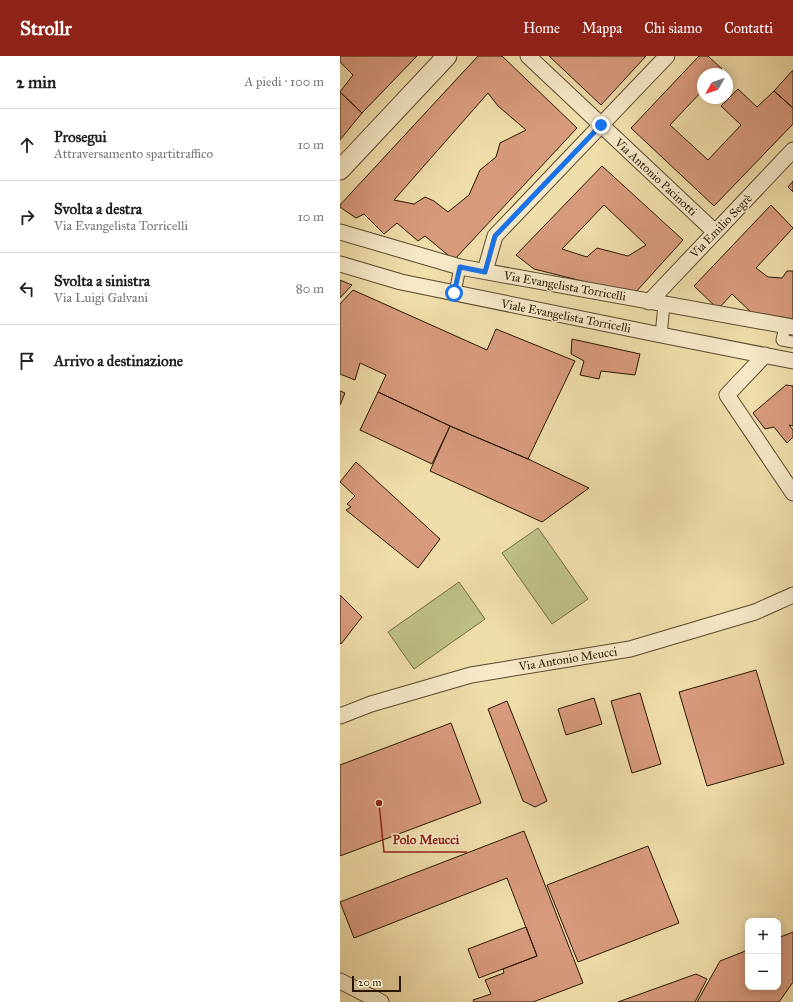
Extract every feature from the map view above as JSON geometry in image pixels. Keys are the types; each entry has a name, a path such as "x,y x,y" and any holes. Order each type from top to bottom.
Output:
{"street":[{"path":"340,170 447,56"},
{"name":"Via Antonio Pacinotti","path":"528,56 715,232"},
{"path":"485,272 495,236 667,56"},
{"name":"Via Emilio Segrè","path":"649,302 793,150"},
{"name":"Via Evangelista Torricelli","path":"340,232 460,267 664,305 789,326"},
{"name":"Viale Evangelista Torricelli","path":"340,264 401,282 793,361"},
{"path":"454,293 460,267"},
{"path":"661,335 664,305"},
{"path":"789,326 782,340 793,342"},
{"path":"765,355 726,395 793,493"},
{"name":"Via Antonio Meucci","path":"340,716 372,704 471,675 630,649 755,612 793,595"},
{"path":"340,981 381,1002"}],"green space":[{"path":"538,528 588,599 552,624 502,553"},
{"path":"459,582 485,619 414,669 388,632"}],"building":[{"path":"340,56 417,56 362,113 340,92 353,75 340,62"},
{"path":"478,56 502,56 577,128 454,260 425,236 418,241 397,223 384,234 364,214 356,218 340,207 340,205","holes":["488,93 498,106 526,130 500,143 496,157 480,170 469,195 448,212 434,201 425,197 414,204 394,200"]},
{"path":"549,56 646,56 601,105"},
{"path":"699,56 708,56 721,68 697,68 697,96 670,125 708,160 741,125 721,106 723,104 733,104 733,94 738,89 757,107 774,91 793,108 793,124 714,206 631,128"},
{"path":"793,70 793,108 774,91"},
{"path":"340,92 362,113 340,140"},
{"path":"602,166 683,240 634,294 534,269 516,255","holes":["604,205 646,245 628,256 597,248 587,257 562,249"]},
{"path":"793,181 793,192 788,187"},
{"path":"771,205 793,228 756,268 768,277 782,278 787,271 793,271 793,322 756,317 732,294 718,309 694,286"},
{"path":"340,280 352,285 340,298"},
{"path":"353,290 487,350 496,329 575,361 528,459 450,426 378,392 386,375 360,363 355,380 340,374 340,304"},
{"path":"572,339 640,354 635,375 601,371 599,379 580,375 584,361 571,354"},
{"path":"786,385 793,386 793,426 789,425 793,430 793,437 787,443 774,427 765,429 753,413"},
{"path":"340,391 345,393 340,405"},
{"path":"378,392 450,426 432,464 360,430"},
{"path":"450,426 528,459 589,488 542,522 430,471"},
{"path":"356,462 440,539 418,568 346,510 351,507 347,504 355,496 340,482"},
{"path":"340,595 362,617 341,644 340,643"},
{"path":"756,670 784,764 707,786 679,692"},
{"path":"640,693 661,764 632,773 611,701"},
{"path":"594,698 602,724 566,735 558,709"},
{"path":"507,701 547,801 535,807 523,801 488,709"},
{"path":"451,723 481,803 340,856 340,765"},
{"path":"524,831 583,983 533,1002 474,1002 473,1000 491,994 485,980 504,973 503,969 537,956 507,878 354,938 340,902"},
{"path":"648,846 679,923 578,962 547,885"},
{"path":"526,927 537,956 479,978 468,949"},
{"path":"793,932 793,982 779,1002 697,1002 720,961 745,951 745,990 781,990 781,937"},
{"path":"696,974 707,979 695,1002 618,1002"}],"place":[{"name":"Polo Meucci","path":"379,803"}],"route":[{"path":"454,293 460,267 485,272 495,236 601,125"}]}
